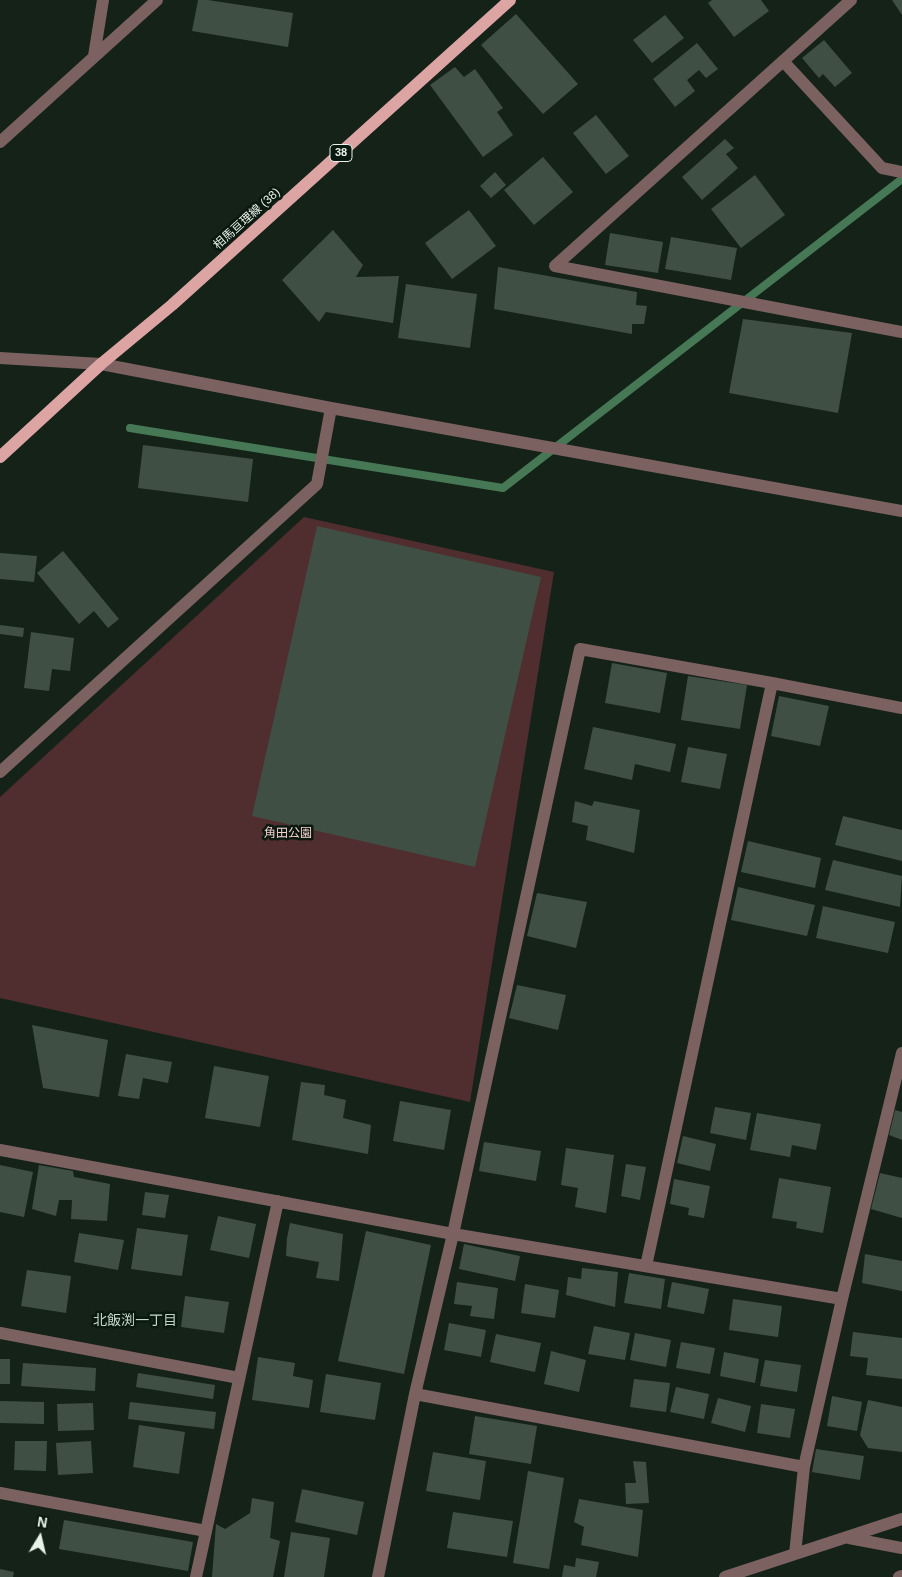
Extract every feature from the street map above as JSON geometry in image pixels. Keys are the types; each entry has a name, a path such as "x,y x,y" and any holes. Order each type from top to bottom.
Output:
{"main road":[{"name":"相馬亘理線 (38)","path":"0,457 101,364 172,305 510,0"}],"street":[{"path":"94,56 102,0"},
{"path":"0,142 157,0"},
{"path":"851,0 555,266 902,332"},
{"path":"783,61 882,168 902,172"},
{"path":"0,358 101,364 331,408 902,511"},
{"path":"0,772 318,484 331,408"},
{"path":"378,1577 415,1394 453,1234 580,649 902,708"},
{"path":"646,1266 772,683"},
{"path":"795,1554 804,1467 842,1298 902,1053"},
{"path":"0,1150 453,1234 842,1298"},
{"path":"196,1577 278,1201"},
{"path":"0,1334 239,1378"},
{"path":"415,1394 804,1467"},
{"path":"0,1493 206,1531"},
{"path":"725,1577 902,1519"},
{"path":"846,1537 902,1548"}],"green space":[{"name":"角田公園","path":"304,517 554,572 470,1102 0,998 0,797"}],"building":[{"path":"198,0 293,13 288,47 192,31"},
{"path":"712,0 761,0 769,11 734,37 708,3"},
{"path":"892,0 902,0 902,15"},
{"path":"516,14 578,84 543,114 481,45"},
{"path":"665,15 684,38 652,63 633,40"},
{"path":"824,40 852,73 835,87 823,74 819,78 802,58"},
{"path":"697,43 718,69 706,78 699,70 687,80 695,91 675,107 653,79"},
{"path":"455,67 464,77 475,69 503,108 497,112 513,135 483,157 430,85"},
{"path":"596,115 629,156 606,174 573,133"},
{"path":"725,139 734,148 726,154 738,168 702,200 682,177"},
{"path":"543,157 573,192 534,225 504,190"},
{"path":"495,172 506,185 491,198 480,186"},
{"path":"755,175 785,215 741,248 711,209"},
{"path":"469,210 496,246 452,279 425,243"},
{"path":"333,230 363,265 356,277 399,276 393,323 326,312 319,322 282,280"},
{"path":"610,233 663,242 658,273 605,265"},
{"path":"671,237 737,248 731,280 665,269"},
{"path":"498,267 637,292 636,305 647,306 644,324 632,324 632,334 494,309"},
{"path":"406,284 477,294 470,348 398,338"},
{"path":"743,319 852,333 838,413 729,393"},
{"path":"143,445 253,459 248,502 138,488"},
{"path":"317,526 541,577 475,867 252,816"},
{"path":"63,551 119,619 108,628 94,611 79,624 37,573"},
{"path":"0,553 37,556 34,582 0,579"},
{"path":"0,625 24,628 23,637 0,634"},
{"path":"31,632 74,638 70,671 52,669 49,691 24,688"},
{"path":"612,663 667,673 660,713 605,703"},
{"path":"688,676 747,685 740,729 681,720"},
{"path":"779,696 829,706 820,746 771,736"},
{"path":"593,727 676,744 670,772 635,764 632,780 584,769"},
{"path":"688,747 727,754 720,789 681,782"},
{"path":"575,801 592,806 594,801 640,810 634,853 586,840 588,826 572,822"},
{"path":"843,816 902,830 902,861 835,845"},
{"path":"748,841 821,858 815,888 741,872"},
{"path":"833,860 902,876 900,907 825,890"},
{"path":"738,887 815,905 807,936 731,920"},
{"path":"537,893 587,902 576,948 527,936"},
{"path":"823,906 895,922 888,953 816,938"},
{"path":"517,985 566,995 558,1030 509,1018"},
{"path":"32,1025 108,1040 99,1097 43,1088"},
{"path":"126,1054 172,1062 168,1083 143,1078 139,1099 118,1096"},
{"path":"214,1066 269,1076 260,1127 205,1118"},
{"path":"301,1082 325,1085 324,1095 346,1100 343,1118 371,1125 368,1154 292,1140"},
{"path":"400,1101 451,1110 444,1150 393,1141"},
{"path":"715,1107 751,1113 746,1140 710,1133"},
{"path":"895,1110 902,1112 902,1140 889,1135"},
{"path":"757,1113 821,1124 816,1150 792,1145 790,1157 750,1150"},
{"path":"683,1136 716,1144 710,1171 677,1163"},
{"path":"484,1142 541,1151 536,1181 479,1171"},
{"path":"566,1148 614,1155 606,1213 575,1207 578,1188 561,1185"},
{"path":"626,1164 646,1167 640,1200 621,1196"},
{"path":"0,1165 33,1172 24,1217 0,1212"},
{"path":"39,1165 73,1171 74,1177 110,1184 107,1221 71,1219 72,1200 59,1200 56,1216 32,1209"},
{"path":"880,1173 902,1178 902,1218 871,1209"},
{"path":"779,1178 831,1187 823,1233 796,1228 797,1222 772,1218"},
{"path":"674,1179 710,1186 704,1218 688,1215 689,1208 670,1204"},
{"path":"145,1192 169,1195 165,1218 142,1215"},
{"path":"218,1216 256,1224 249,1258 210,1250"},
{"path":"290,1223 343,1234 339,1281 316,1278 319,1262 286,1256"},
{"path":"137,1228 188,1235 182,1276 131,1269"},
{"path":"366,1231 431,1245 404,1374 338,1361"},
{"path":"79,1233 124,1240 118,1270 74,1262"},
{"path":"464,1244 520,1256 515,1281 459,1269"},
{"path":"865,1254 902,1261 902,1291 862,1283"},
{"path":"582,1268 618,1272 615,1307 566,1295 568,1277 581,1279"},
{"path":"27,1270 71,1276 66,1313 21,1306"},
{"path":"629,1273 665,1279 661,1309 624,1303"},
{"path":"457,1282 498,1288 494,1319 470,1316 472,1306 454,1304"},
{"path":"672,1282 709,1289 704,1314 667,1307"},
{"path":"525,1284 559,1290 555,1318 521,1313"},
{"path":"185,1296 229,1302 224,1333 181,1327"},
{"path":"733,1299 782,1306 778,1337 729,1330"},
{"path":"449,1323 486,1330 481,1357 444,1350"},
{"path":"594,1326 630,1333 625,1360 588,1354"},
{"path":"853,1332 902,1338 902,1379 866,1375 868,1358 850,1356"},
{"path":"635,1333 671,1340 666,1367 630,1360"},
{"path":"496,1334 541,1343 535,1372 490,1362"},
{"path":"681,1342 715,1348 710,1374 676,1368"},
{"path":"551,1351 586,1360 579,1392 544,1384"},
{"path":"724,1352 759,1359 755,1383 720,1376"},
{"path":"258,1357 295,1363 293,1376 313,1380 309,1408 252,1400"},
{"path":"0,1359 10,1359 10,1384 0,1384"},
{"path":"765,1360 801,1365 797,1392 760,1386"},
{"path":"23,1363 96,1368 95,1391 21,1386"},
{"path":"138,1373 215,1385 213,1399 136,1387"},
{"path":"326,1374 381,1383 375,1420 320,1412"},
{"path":"634,1379 670,1383 666,1412 630,1407"},
{"path":"676,1387 709,1394 704,1419 670,1412"},
{"path":"832,1396 862,1402 857,1431 827,1426"},
{"path":"718,1398 751,1406 745,1432 711,1423"},
{"path":"868,1400 902,1407 902,1452 868,1448 860,1435"},
{"path":"0,1401 44,1402 44,1424 0,1423"},
{"path":"130,1402 216,1412 214,1429 128,1419"},
{"path":"93,1403 94,1430 58,1431 57,1404"},
{"path":"761,1404 795,1409 790,1438 757,1433"},
{"path":"475,1416 537,1426 531,1464 469,1454"},
{"path":"139,1425 185,1432 179,1474 133,1467"},
{"path":"15,1441 47,1441 46,1471 14,1470"},
{"path":"91,1441 93,1473 58,1475 56,1443"},
{"path":"816,1449 864,1456 860,1480 812,1472"},
{"path":"433,1452 486,1461 480,1500 426,1491"},
{"path":"633,1461 646,1462 649,1503 626,1504 625,1483 636,1483"},
{"path":"528,1471 564,1478 549,1569 513,1563"},
{"path":"302,1489 364,1502 357,1535 295,1522"},
{"path":"252,1498 274,1502 270,1538 280,1541 273,1577 212,1577 216,1524 225,1529 250,1513"},
{"path":"579,1499 643,1510 638,1557 581,1545 584,1527 574,1522"},
{"path":"453,1512 513,1521 507,1557 447,1548"},
{"path":"64,1520 193,1542 188,1571 59,1549"},
{"path":"291,1532 330,1538 324,1577 284,1577"},
{"path":"576,1558 599,1562 596,1577 562,1577 564,1565 575,1567"},
{"path":"0,1569 14,1572 13,1577 0,1577"}],"waterway":[{"path":"130,428 503,488 902,179"}],"district":[{"name":"北飯渕一丁目","path":"135,1321"}]}
